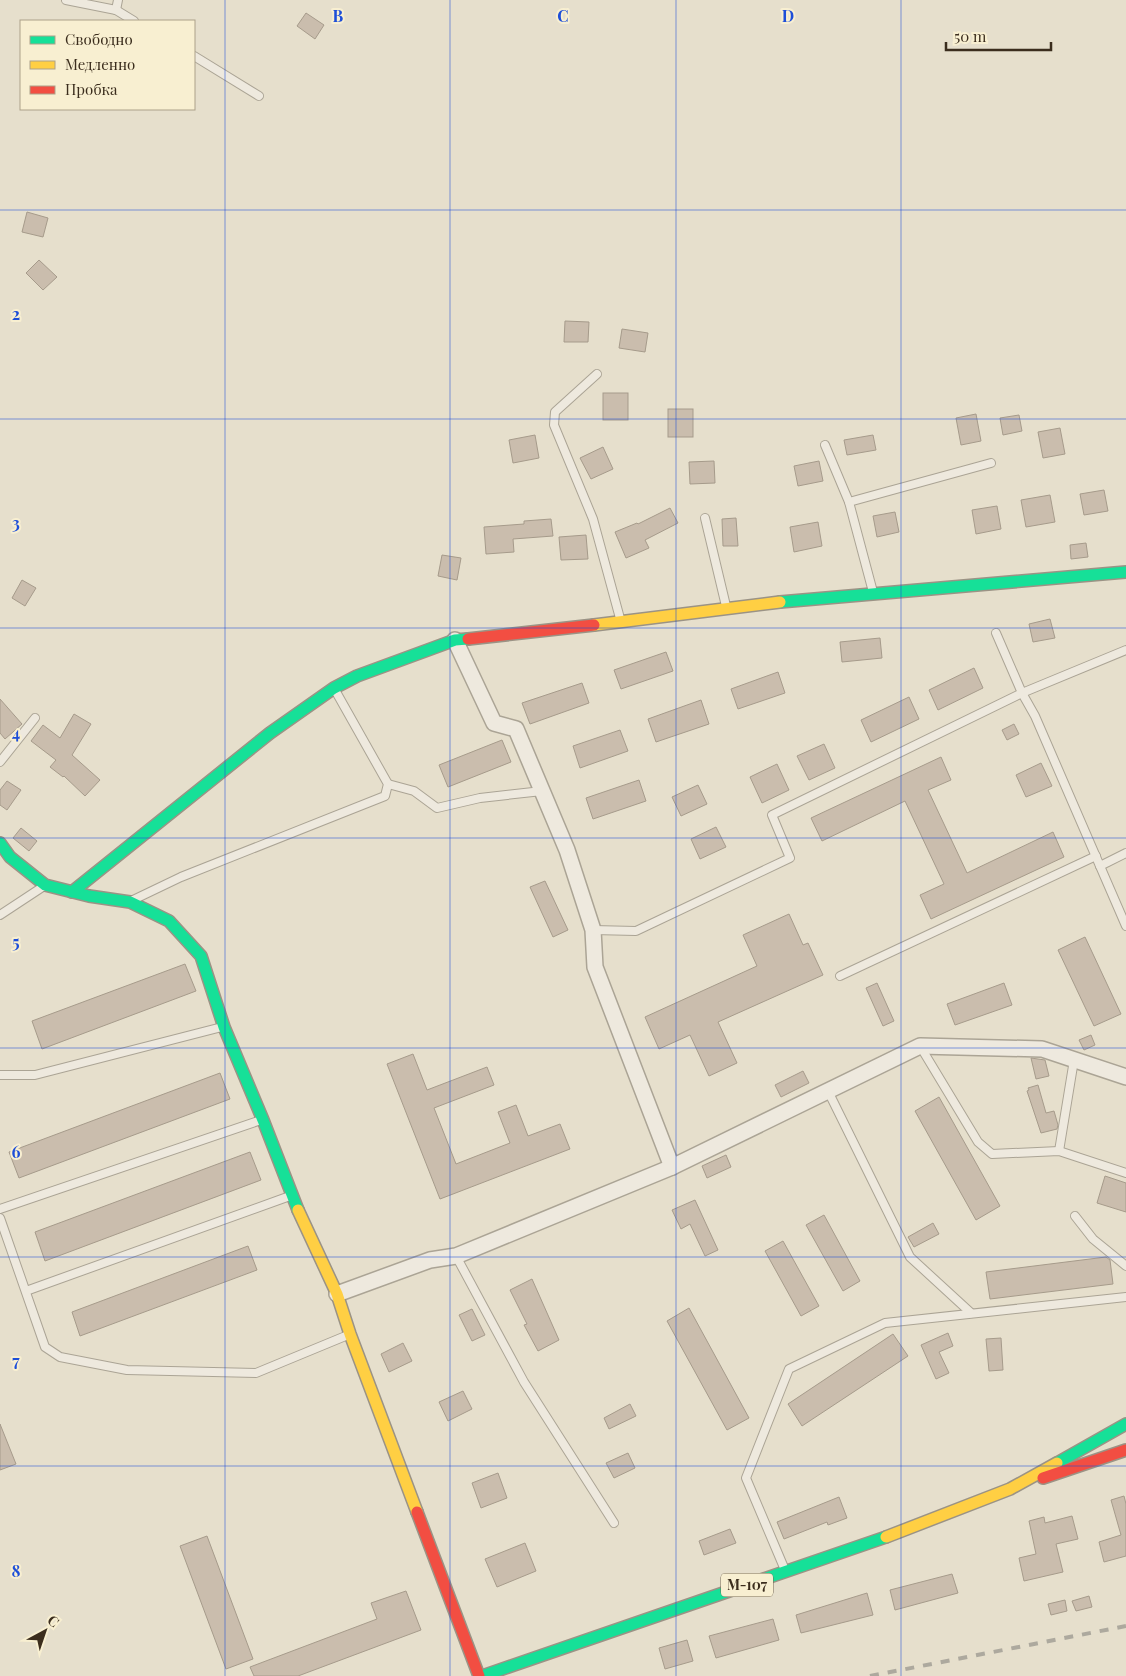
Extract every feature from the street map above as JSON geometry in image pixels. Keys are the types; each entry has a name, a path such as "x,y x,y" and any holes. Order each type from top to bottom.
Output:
{"street":[{"path":"72,892 270,733 334,688 357,676 455,640 621,622 810,598 1126,572"},
{"path":"455,640 494,723 516,730 567,850 593,930 595,967 672,1167"},
{"path":"0,843 10,857 45,885 89,896 130,902 169,920 200,956 224,1027 263,1120 291,1196 337,1294 350,1334 481,1676"},
{"path":"337,1294 430,1260 456,1256 672,1167 920,1046 1042,1049 1126,1078"},
{"name":"М-107","path":"481,1676 786,1572 910,1528 1010,1489 1126,1424"},
{"path":"1010,1489 1126,1450"}],"lane":[{"path":"66,0 116,10 132,20"},
{"path":"116,10 118,0"},
{"path":"195,57 259,96"},
{"path":"597,374 555,412 554,425 593,519 621,622"},
{"path":"825,445 849,502 873,593"},
{"path":"849,502 991,463"},
{"path":"705,518 727,609"},
{"path":"996,633 1022,693 1035,716 1126,926"},
{"path":"593,930 636,931 790,858 772,815 1022,693 1126,650"},
{"path":"130,902 181,877 385,796 388,784 334,688"},
{"path":"0,762 35,718"},
{"path":"388,784 414,790 437,808 480,798 542,791"},
{"path":"1100,866 1126,853"},
{"path":"840,976 1096,856"},
{"path":"0,915 45,885"},
{"path":"0,1075 35,1074 224,1027"},
{"path":"920,1046 978,1142 992,1154 1059,1151 1126,1173"},
{"path":"1059,1151 1074,1060"},
{"path":"828,1091 910,1258 971,1313"},
{"path":"0,1209 263,1120"},
{"path":"26,1291 291,1196"},
{"path":"1075,1216 1093,1238 1126,1266"},
{"path":"0,1218 45,1346 60,1357 128,1370 256,1373 350,1334"},
{"path":"456,1256 524,1382 614,1523"},
{"path":"786,1572 746,1478 789,1369 885,1323 1126,1297"}],"building":[{"path":"306,13 324,25 315,39 297,26"},
{"path":"27,212 48,218 43,237 22,232"},
{"path":"39,260 57,277 43,290 26,273"},
{"path":"565,321 589,322 588,342 564,342"},
{"path":"622,329 648,333 645,352 619,348"},
{"path":"603,393 628,393 628,420 603,420"},
{"path":"668,409 693,409 693,437 668,437"},
{"path":"976,414 981,441 961,445 956,418"},
{"path":"1019,415 1022,431 1003,435 1000,418"},
{"path":"1060,428 1065,454 1043,458 1038,432"},
{"path":"535,435 539,458 513,463 509,440"},
{"path":"873,435 876,450 847,455 844,440"},
{"path":"603,447 613,469 591,479 580,458"},
{"path":"714,461 715,483 690,484 689,462"},
{"path":"819,461 823,481 798,486 794,466"},
{"path":"1104,490 1108,511 1084,515 1080,494"},
{"path":"1050,495 1055,522 1026,527 1021,500"},
{"path":"997,506 1001,529 976,534 972,510"},
{"path":"670,508 678,523 645,540 649,548 626,558 615,532 638,524"},
{"path":"895,512 899,532 877,537 873,516"},
{"path":"736,518 738,546 723,546 722,519"},
{"path":"551,519 553,536 513,539 514,552 486,554 484,527 524,524 524,521"},
{"path":"818,522 822,546 794,552 790,527"},
{"path":"586,535 588,559 561,560 559,537"},
{"path":"1086,543 1088,557 1071,559 1070,545"},
{"path":"442,555 461,558 457,580 438,576"},
{"path":"22,580 36,588 25,606 12,598"},
{"path":"1050,619 1055,638 1033,642 1029,624"},
{"path":"880,638 882,658 842,662 840,642"},
{"path":"666,652 673,671 621,689 614,670"},
{"path":"974,668 983,688 938,710 929,690"},
{"path":"778,672 785,693 738,709 731,689"},
{"path":"582,683 589,703 530,724 522,703"},
{"path":"909,697 919,719 871,742 861,720"},
{"path":"0,699 22,724 5,739 0,733"},
{"path":"701,700 709,724 656,742 648,719"},
{"path":"74,714 91,724 72,755 100,780 85,796 64,776 50,767 56,760 31,741 43,725 60,738"},
{"path":"1014,724 1019,734 1007,740 1002,730"},
{"path":"620,730 628,751 580,768 573,746"},
{"path":"502,740 511,762 448,787 439,765"},
{"path":"824,744 835,768 809,780 797,756"},
{"path":"941,757 951,780 928,790 967,873 1053,832 1064,857 931,919 920,895 944,884 905,801 822,841 811,818"},
{"path":"1041,763 1052,786 1026,797 1016,775"},
{"path":"777,764 789,790 762,803 750,777"},
{"path":"639,780 646,801 593,819 586,798"},
{"path":"7,781 21,790 7,810 0,805 0,790"},
{"path":"698,785 707,804 681,816 672,797"},
{"path":"716,827 726,847 700,859 691,839"},
{"path":"21,828 37,841 29,851 13,838"},
{"path":"545,881 568,930 553,937 530,887"},
{"path":"789,914 803,945 808,943 823,975 718,1022 737,1063 709,1076 690,1035 659,1049 645,1017 757,966 743,935"},
{"path":"1085,937 1121,1014 1094,1026 1058,950"},
{"path":"185,964 196,991 42,1049 32,1021"},
{"path":"877,983 894,1021 883,1026 866,988"},
{"path":"1004,983 1012,1005 955,1025 947,1004"},
{"path":"1091,1035 1095,1045 1084,1050 1079,1040"},
{"path":"413,1054 427,1090 487,1067 494,1085 434,1108 456,1164 510,1143 498,1112 516,1105 528,1136 560,1124 570,1149 440,1199 387,1064"},
{"path":"1031,1058 1045,1060 1049,1076 1036,1079"},
{"path":"803,1071 809,1083 781,1097 775,1085"},
{"path":"220,1073 230,1099 19,1178 9,1152"},
{"path":"1038,1085 1046,1113 1054,1111 1058,1125 1057,1129 1041,1133 1027,1091 1029,1090 1028,1088"},
{"path":"939,1097 1000,1206 976,1220 915,1111"},
{"path":"250,1152 261,1180 45,1261 35,1232"},
{"path":"726,1155 731,1167 707,1178 702,1166"},
{"path":"1105,1176 1126,1183 1126,1212 1097,1203"},
{"path":"695,1200 718,1250 705,1256 690,1224 681,1229 672,1210"},
{"path":"824,1215 860,1281 843,1291 806,1225"},
{"path":"933,1223 939,1234 914,1247 908,1237"},
{"path":"783,1241 819,1306 801,1316 765,1251"},
{"path":"248,1246 257,1270 80,1336 72,1312"},
{"path":"1106,1257 1110,1260 1113,1284 990,1299 986,1272"},
{"path":"532,1279 559,1340 538,1351 524,1325 527,1324 510,1290"},
{"path":"689,1308 749,1418 727,1430 667,1321"},
{"path":"472,1309 485,1335 472,1341 459,1315"},
{"path":"948,1333 953,1346 939,1352 949,1373 936,1379 921,1345"},
{"path":"893,1334 908,1356 802,1426 788,1404"},
{"path":"1001,1338 1003,1370 989,1371 986,1339"},
{"path":"403,1343 412,1361 389,1372 381,1354"},
{"path":"463,1391 472,1409 448,1421 439,1402"},
{"path":"630,1404 636,1416 609,1429 604,1418"},
{"path":"0,1424 16,1464 0,1470"},
{"path":"628,1453 635,1468 614,1478 606,1463"},
{"path":"498,1473 507,1498 481,1508 472,1483"},
{"path":"1124,1496 1126,1504 1126,1556 1104,1562 1099,1542 1121,1535 1111,1500"},
{"path":"839,1497 847,1518 828,1525 827,1522 784,1539 777,1522"},
{"path":"1072,1516 1078,1539 1056,1544 1063,1572 1024,1581 1019,1558 1036,1554 1029,1521 1044,1517 1045,1523"},
{"path":"730,1529 736,1543 704,1555 699,1541"},
{"path":"207,1536 253,1659 226,1669 180,1546"},
{"path":"525,1543 536,1571 497,1587 485,1559"},
{"path":"952,1574 958,1593 895,1610 890,1590"},
{"path":"406,1591 421,1630 298,1676 254,1676 250,1667 377,1619 371,1603"},
{"path":"867,1593 873,1615 801,1633 796,1615"},
{"path":"1089,1596 1092,1607 1076,1611 1072,1601"},
{"path":"1065,1600 1067,1611 1051,1615 1048,1604"},
{"path":"773,1619 779,1640 716,1658 709,1636"},
{"path":"687,1640 693,1661 665,1669 659,1648"}],"railway":[{"path":"870,1676 1126,1626"}],"traffic: fast":[{"path":"780,602 1126,572"},
{"path":"72,892 270,733 334,688 357,676 455,640 468,639"},
{"path":"0,843 10,857 45,885 89,896 130,902 169,921 201,956 224,1027 298,1210"},
{"path":"1057,1463 1126,1424"},
{"path":"482,1676 886,1537"}],"traffic: slow":[{"path":"594,625 780,602"},
{"path":"298,1210 337,1294 350,1334 417,1512"},
{"path":"886,1537 1010,1489 1057,1463"}],"traffic: jam":[{"path":"468,639 594,625"},
{"path":"1043,1478 1126,1450"},
{"path":"417,1512 479,1676"}]}
